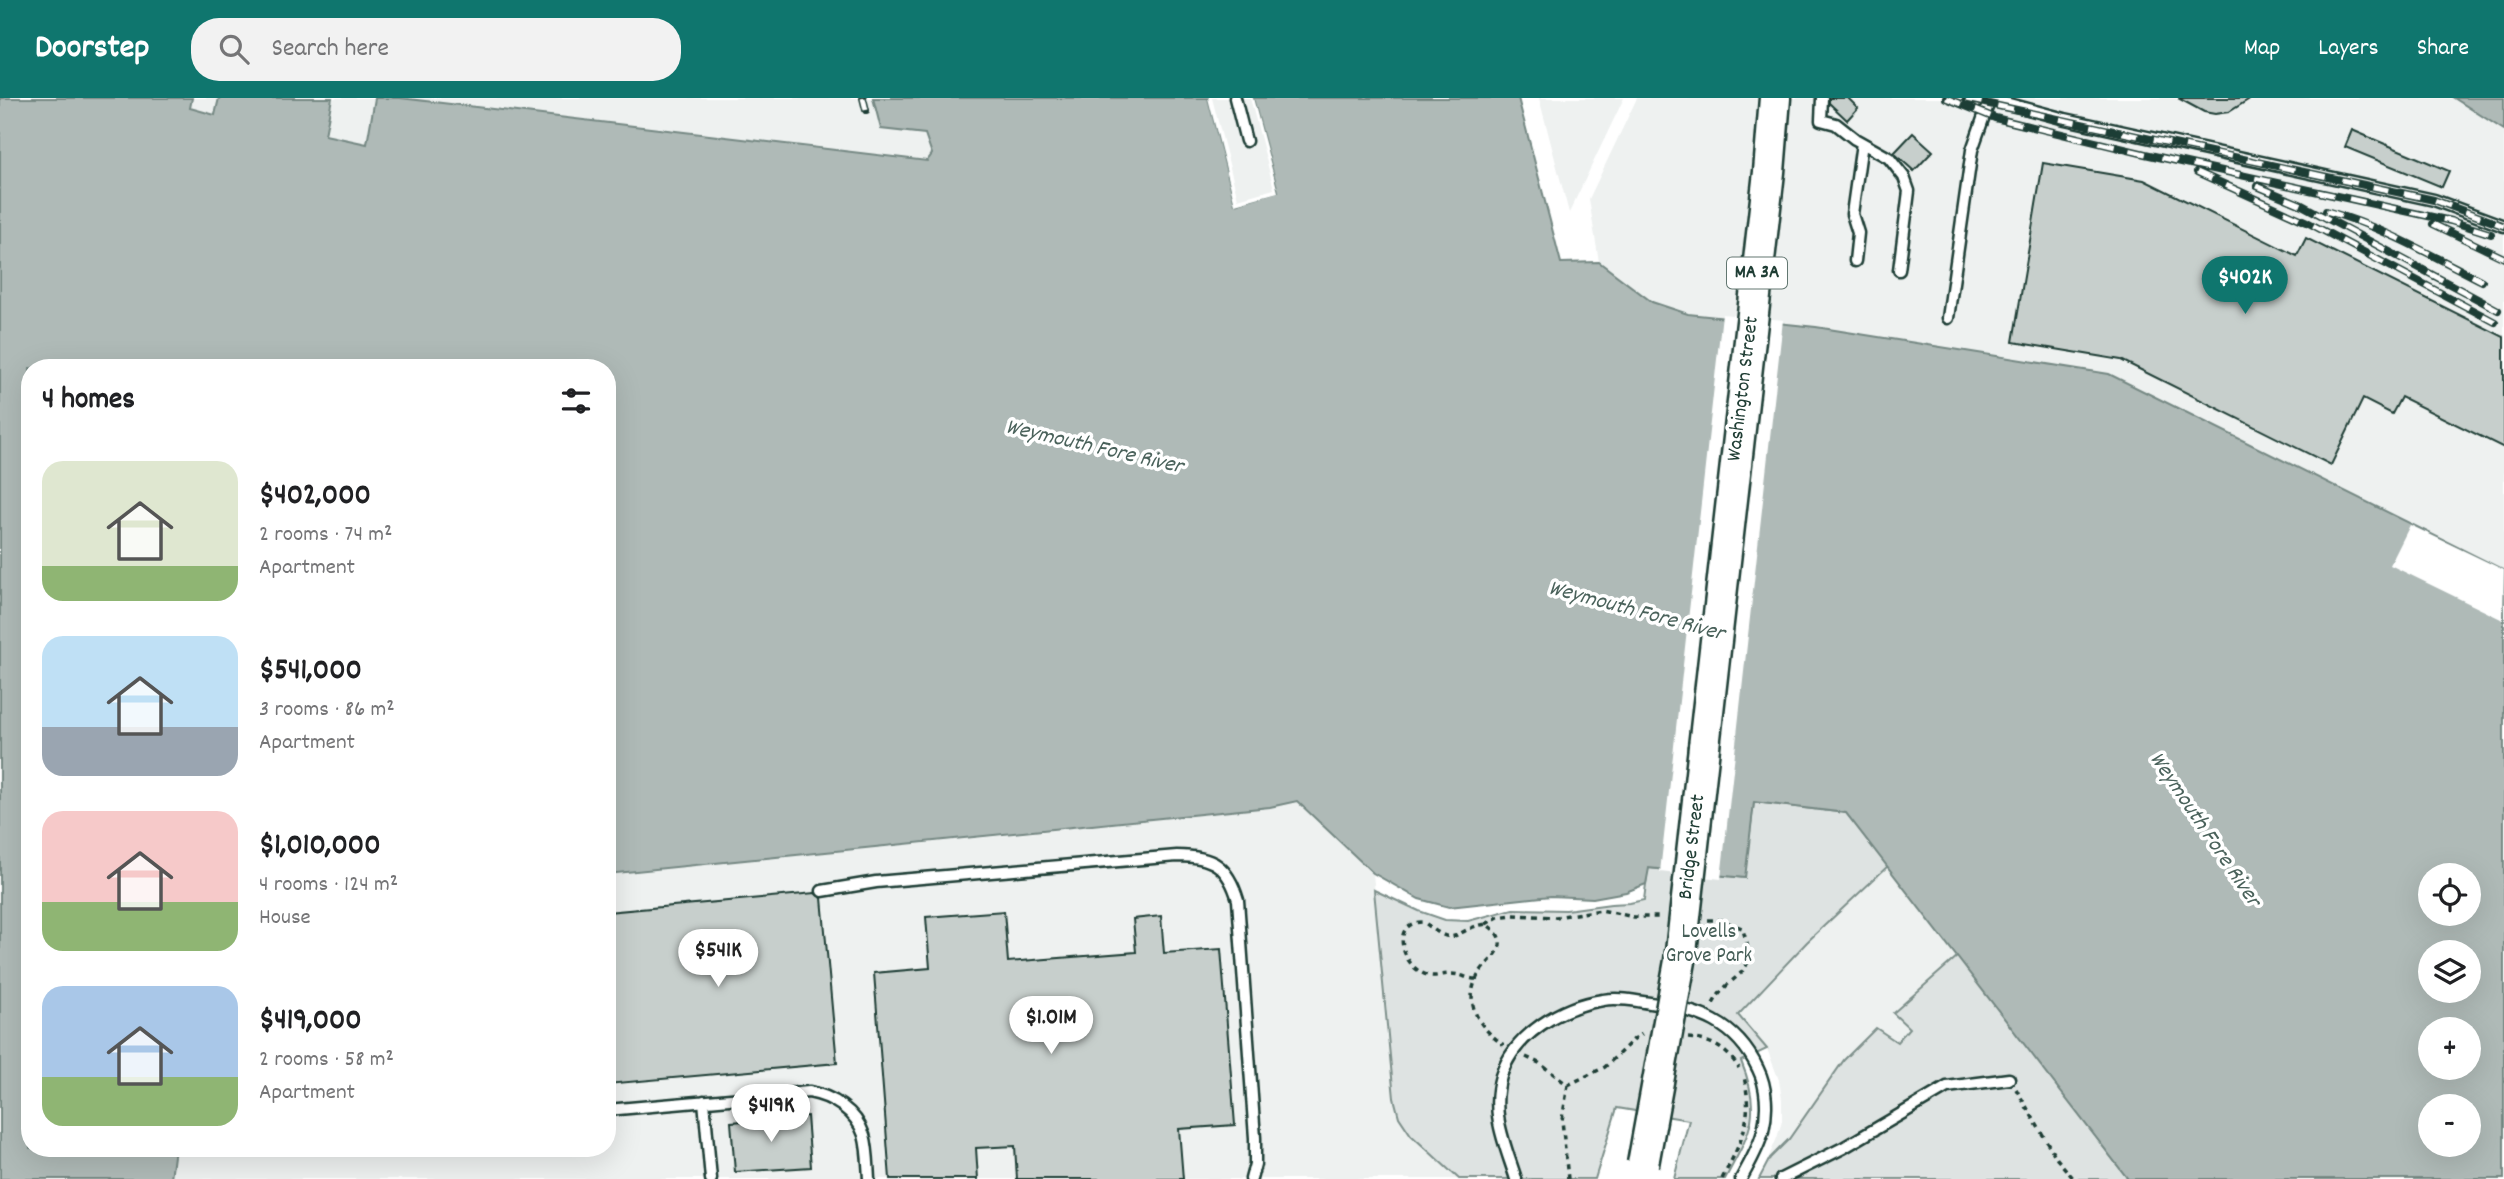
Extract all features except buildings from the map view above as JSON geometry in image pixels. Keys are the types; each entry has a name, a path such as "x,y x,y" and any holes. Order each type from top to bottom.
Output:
{"main road":[{"name":"Washington Street","path":"1715,638 1763,228 1775,98"},
{"name":"Bridge Street","path":"1641,1171 1679,961 1715,638"}],"lane":[{"path":"1235,98 1246,141"},
{"path":"1822,98 1822,120 1836,124 1889,158 1904,177 1909,191 1899,270"},
{"path":"1948,318 1972,150 1988,98 2065,119 2434,200 2504,226"},
{"path":"1854,261 1858,233 1852,214 1862,143"},
{"path":"822,891 876,882 1177,856 1194,856 1212,861 1233,883 1238,900 1255,1138 1255,1164 1251,1179"},
{"path":"1516,1179 1503,1144 1498,1119 1502,1075 1513,1052 1536,1027 1552,1018 1602,1000 1620,999 1686,1010 1707,1017 1727,1028 1743,1042 1764,1081 1765,1093 1763,1130 1741,1179"},
{"path":"1781,1179 1843,1148 1947,1087 2009,1079"},
{"path":"616,1109 809,1092 824,1094 840,1104 856,1120 864,1135 869,1179"},
{"path":"704,1101 711,1179"}],"path":[{"path":"1476,979 1450,974 1428,975 1409,962 1402,942 1409,926 1424,922 1440,935 1450,938 1458,937 1475,926 1486,924 1498,917 1512,915 1545,917 1601,910 1615,915"},
{"path":"1486,924 1496,932 1500,945 1493,959 1476,979 1472,999 1473,1013 1491,1036 1513,1052 1539,1063 1567,1085"},
{"path":"1567,1085 1605,1067 1643,1033"},
{"path":"1680,1037 1705,1039 1717,1045 1731,1055 1744,1075 1749,1115 1742,1139 1721,1179"},
{"path":"2009,1079 2024,1099 2057,1159 2074,1179"},
{"path":"1567,1085 1562,1120 1568,1179"}],"shaded area":[{"path":"192,98 219,98 215,115 190,108"},
{"path":"332,98 375,98 367,144 324,135"},
{"path":"400,98 873,98 881,129 925,134 932,154 928,161"},
{"path":"1208,98 1253,98 1278,192 1235,204"},
{"path":"1539,98 1624,98 1569,213"},
{"path":"1637,98 2454,98 2504,130 2504,570 2410,525 1766,321 1688,314 1652,302 1599,262 1589,199"},
{"path":"1297,801 1373,873 1394,1098 1399,1117 1411,1135 1459,1179 171,1179 174,1157 616,1157 616,873 1270,807"},
{"path":"1888,866 1958,956 1894,1012 1909,1028 1896,1043 1759,1179 1782,1121 1782,1100 1779,1080 1767,1049 1738,1016 1807,942"}],"green space":[{"name":"Lovells Grove Park","path":"1754,802 1846,813 1888,866 1807,942 1738,1015 1767,1049 1741,1061 1751,1095 1751,1123 1725,1179 1674,1179 1689,1120 1617,1108 1595,1179 1459,1179 1411,1135 1399,1117 1394,1098 1374,890 1445,920 1468,921 1513,909 1566,910 1644,900 1648,868 1744,878"},
{"path":"1958,956 2128,1179 1759,1179 1770,1158 1789,1139 1844,1060 1876,1028 1897,1042 1909,1028 1893,1013"}],"water":[{"name":"Weymouth Fore River","path":"0,98 192,98 190,108 215,115 219,98 332,98 325,135 367,144 375,98 400,98 927,161 932,154 925,134 881,129 873,98 1208,98 1235,204 1278,191 1253,98 1518,98 1561,263 1599,262 1652,302 1688,314 1816,327 2109,374 2504,570 2504,1179 2128,1179 1846,813 1754,802 1745,878 1649,868 1646,884 1626,892 1593,898 1551,896 1449,907 1419,899 1373,873 1297,801 1270,807 616,873 616,359 21,359 21,1157 174,1157 171,1179 0,1179"},
{"path":"2454,98 2504,98 2504,130"}],"pier":[{"path":"1208,98 1212,98 1238,199 1274,189 1250,98 1253,98 1278,192 1235,204"},
{"path":"1722,314 1783,320 1721,879 1660,872"},
{"path":"2410,525 2504,570 2503,620 2390,565"}],"railway":[{"path":"863,98 866,110"},
{"path":"1946,98 1995,118 2451,221 2491,234"},
{"path":"1966,99 2434,200 2504,226"},
{"path":"2197,172 2307,222 2495,322"},
{"path":"2257,186 2302,205 2498,310"},
{"path":"2326,211 2386,233 2482,281"},
{"path":"2433,224 2504,258"}]}
